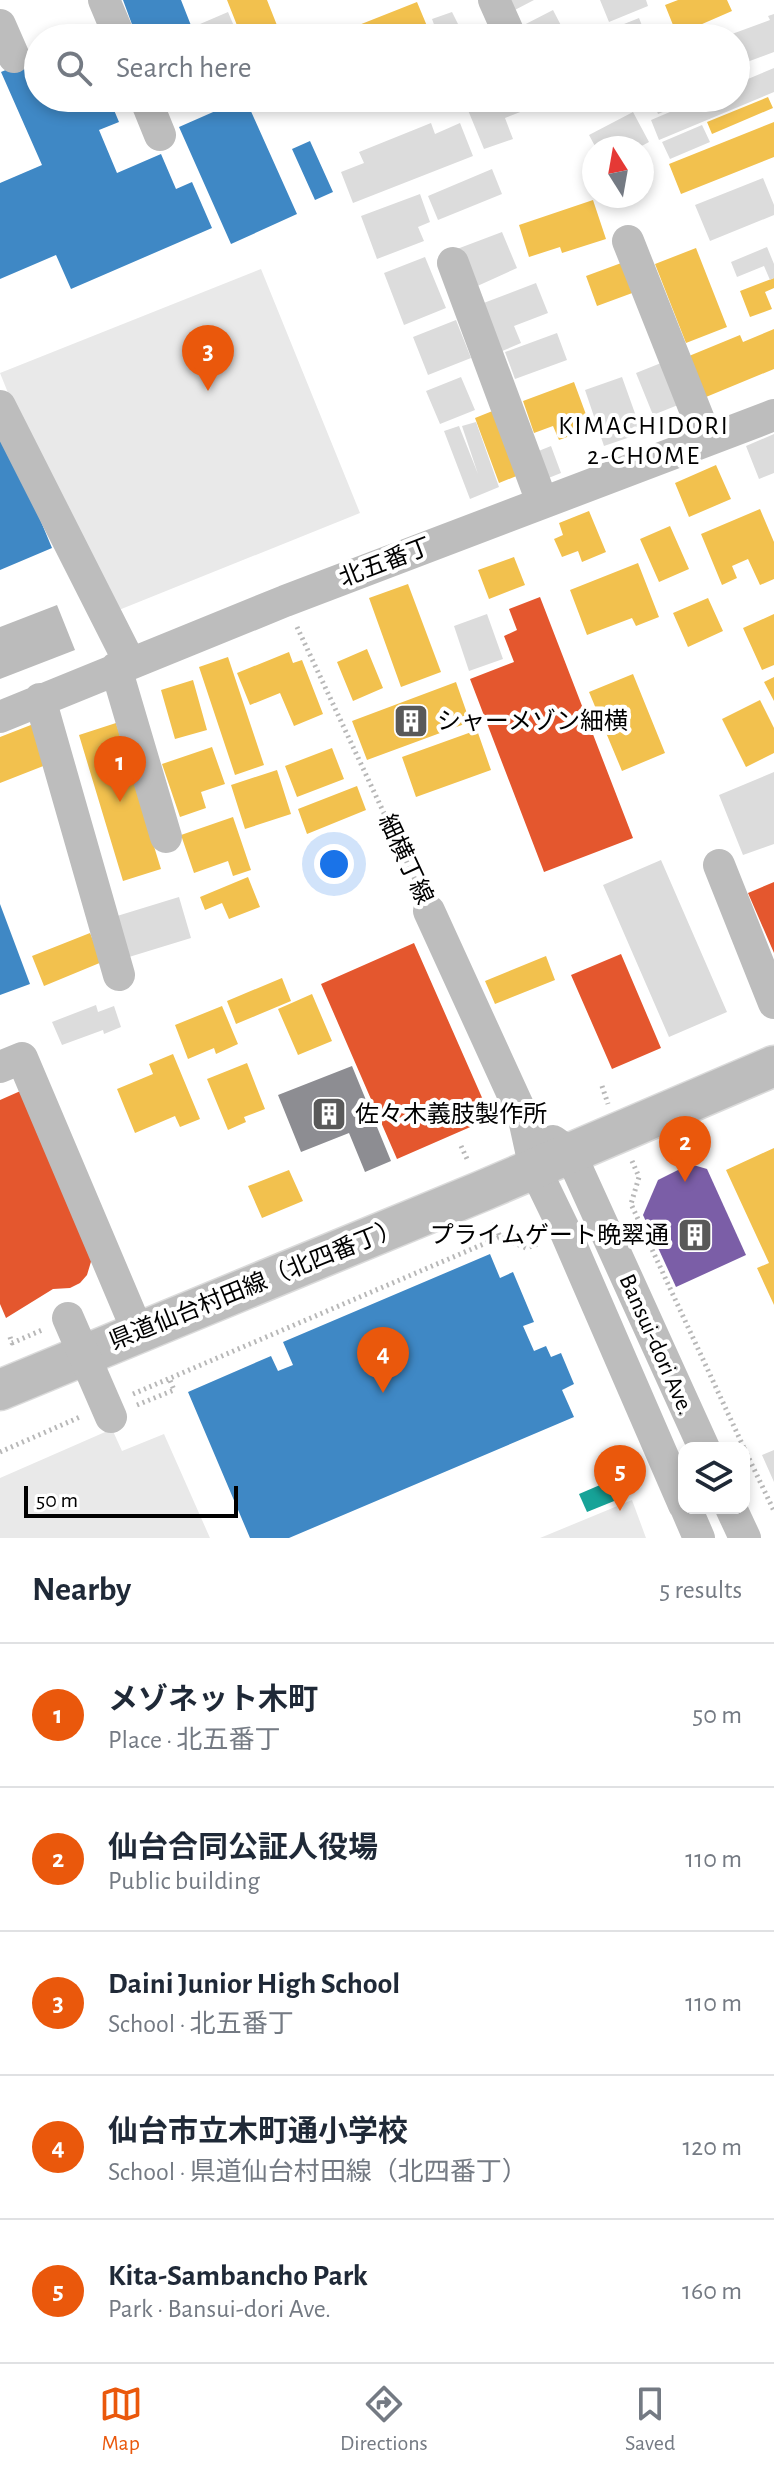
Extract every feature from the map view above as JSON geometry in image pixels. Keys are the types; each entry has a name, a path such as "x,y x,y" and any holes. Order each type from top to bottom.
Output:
{"main road":[{"name":"県道仙台村田線（北四番丁）","path":"0,1390 774,1066"}],"street":[{"path":"104,0 114,24"},
{"path":"494,0 505,24"},
{"path":"0,25 14,57"},
{"path":"151,112 160,135"},
{"path":"628,241 707,440"},
{"path":"453,263 542,502"},
{"path":"0,406 123,666 166,837"},
{"name":"北五番丁","path":"0,717 285,601 774,415"},
{"path":"40,699 119,975"},
{"path":"719,865 774,1003"},
{"name":"細横丁線","path":"429,911 524,1119 553,1161"},
{"path":"0,1067 22,1058 138,1332"},
{"name":"Bansui-dori Ave.","path":"553,1161 701,1442"},
{"name":"Bansui-dori Ave.","path":"553,1161 566,1233 678,1490"},
{"path":"68,1318 108,1409"},
{"name":"Bansui-dori Ave.","path":"688,1514 699,1538"},
{"path":"734,1514 745,1538"}],"path":[{"name":"細横丁線","path":"285,601 429,911"},
{"path":"639,1177 631,1204 741,1442"},
{"path":"0,1452 108,1409 169,1378 500,1237 526,1248"},
{"path":"10,1337 12,1343 19,1340"},
{"path":"167,1392 174,1390 169,1378"},
{"path":"750,1461 774,1511"}],"shaded area":[{"path":"261,269 360,513 99,618 0,373"},
{"path":"57,605 75,650 0,679 0,627"},
{"path":"112,1429 122,1451 164,1434 210,1538 0,1538 0,1478"},
{"path":"632,1500 646,1538 540,1538"}],"building: Homes":[{"path":"227,0 267,0 276,24 236,24"},
{"path":"678,0 727,0 732,11 702,24 673,24 665,5"},
{"path":"417,2 426,24 361,24"},
{"path":"768,97 773,108 712,134 707,122 731,112 750,112 750,104"},
{"path":"774,122 774,157 681,194 669,164"},
{"path":"582,204 582,208 596,208 606,239 562,253 560,247 529,257 519,225"},
{"path":"696,248 727,327 686,343 655,264"},
{"path":"624,262 635,292 597,306 586,276"},
{"path":"774,278 774,288 765,292 772,309 750,317 740,291"},
{"path":"774,329 774,369 706,397 689,356 740,335 743,342"},
{"path":"574,382 591,428 559,440 553,426 534,433 523,401"},
{"path":"495,410 519,475 499,483 475,418"},
{"path":"716,465 731,499 689,517 675,483"},
{"path":"760,509 774,542 774,579 760,585 748,559 732,566 737,578 722,585 701,534"},
{"path":"589,511 606,552 582,562 578,551 562,557 554,539 563,535 559,523"},
{"path":"670,526 689,569 659,582 640,539"},
{"path":"514,557 525,585 489,599 478,570"},
{"path":"638,563 659,617 636,626 632,618 587,635 570,590"},
{"path":"408,584 441,672 401,687 369,598"},
{"path":"708,598 723,631 688,647 673,613"},
{"path":"774,614 774,665 762,670 743,628"},
{"path":"367,649 383,688 353,701 337,662"},
{"path":"289,652 293,663 302,660 323,714 294,726 280,693 250,705 237,673"},
{"path":"228,657 264,765 235,775 199,667"},
{"path":"633,674 665,753 622,771 589,692"},
{"path":"774,677 774,701 764,682"},
{"path":"193,680 207,730 175,739 161,690"},
{"name":"シャーメゾン細横","path":"456,682 470,722 367,760 352,721"},
{"path":"760,700 774,728 774,753 746,767 722,719"},
{"path":"36,723 51,763 0,783 0,737"},
{"path":"116,723 161,869 123,881 79,735"},
{"path":"477,730 491,770 416,797 402,757"},
{"path":"212,747 225,784 201,792 206,808 180,817 162,764"},
{"path":"332,748 344,779 297,797 285,766"},
{"path":"277,770 291,814 245,829 231,785"},
{"path":"357,786 366,810 307,834 298,809"},
{"path":"233,817 251,870 233,876 228,861 194,873 181,835"},
{"path":"248,877 260,907 229,919 222,903 205,910 200,897"},
{"path":"90,933 102,962 44,986 32,956"},
{"path":"546,956 555,980 495,1004 485,981"},
{"path":"282,978 291,1001 236,1024 227,1001"},
{"path":"312,994 332,1041 298,1055 278,1009"},
{"path":"222,1006 238,1044 216,1054 214,1048 188,1059 175,1025"},
{"path":"173,1054 200,1119 180,1127 175,1116 135,1133 117,1089 153,1074 149,1064"},
{"path":"247,1063 265,1109 244,1117 246,1122 228,1130 207,1079"},
{"path":"774,1148 774,1305 757,1268 769,1263 726,1170"},
{"path":"289,1170 303,1201 262,1218 248,1186"}],"building: Shops":[{"path":"540,597 633,838 544,872 470,679 514,662 504,636 517,630 509,609"},
{"path":"774,882 774,953 748,893"},
{"path":"414,943 491,1118 397,1159 321,984"},
{"path":"621,954 661,1048 612,1069 571,975"},
{"path":"25,1089 93,1255 87,1275 80,1283 70,1288 53,1289 6,1318 0,1304 0,1100"}],"building: Offices":[{"name":"プライムゲート晩翠通","path":"690,1164 707,1169 746,1255 676,1287 643,1215 658,1180"}],"building: Schools":[{"path":"123,0 181,0 190,24 132,24"},
{"path":"24,62 24,112 115,112 119,122 99,130 117,173 161,154 176,189 192,182 212,228 71,289 56,255 0,279 0,183 42,165 1,72"},
{"path":"213,112 251,112 297,214 231,244 179,127"},
{"path":"310,141 333,192 315,200 292,149"},
{"path":"0,423 52,548 0,570"},
{"path":"0,904 30,984 0,995"},
{"path":"490,1254 500,1278 513,1272 534,1322 523,1326 534,1351 546,1346 551,1357 561,1353 574,1384 562,1390 574,1417 289,1538 250,1538 188,1392 271,1356 278,1371 293,1365 283,1342"}],"building: Public":[{"path":"621,1476 629,1495 587,1512 579,1494"}],"building: Industry":[{"name":"佐々木義肢製作所","path":"352,1066 391,1161 365,1172 349,1133 301,1152 278,1095"}],"building: Other":[{"path":"505,0 534,0 511,12"},
{"path":"600,0 646,0 648,6 609,22"},
{"path":"553,10 560,24 526,24"},
{"path":"228,12 233,24 200,24"},
{"path":"452,12 458,24 434,24 432,19"},
{"path":"774,14 774,52 750,61 750,27 770,20 768,16"},
{"path":"639,18 641,24 624,24"},
{"path":"774,68 774,92 750,102 750,78"},
{"path":"469,112 520,112 505,118 513,139 484,149"},
{"path":"633,112 646,136 590,136"},
{"path":"670,112 726,112 659,140 651,120"},
{"path":"431,123 435,134 460,123 473,156 353,203 341,172 364,163 359,152"},
{"path":"702,125 710,142 670,159 662,142"},
{"path":"492,169 502,194 438,220 428,196"},
{"path":"763,178 774,205 774,215 710,241 695,205"},
{"path":"420,194 430,222 418,227 424,241 377,259 361,216"},
{"path":"502,232 517,268 473,288 457,249"},
{"path":"767,247 774,264 774,278 770,280 764,266 737,277 731,262"},
{"path":"425,257 446,308 404,325 384,273"},
{"path":"536,283 548,313 514,326 521,343 500,352 481,304"},
{"path":"456,320 471,358 428,375 413,337"},
{"path":"557,333 567,360 515,379 505,352"},
{"path":"661,363 678,405 653,415 636,373"},
{"path":"461,377 475,410 440,424 426,391"},
{"path":"622,377 642,433 604,446 585,390"},
{"path":"476,422 499,487 470,499 444,431 459,426 478,474 462,426"},
{"path":"774,434 774,473 759,479 746,446"},
{"path":"551,446 561,473 541,481 531,454"},
{"path":"487,614 503,659 469,671 454,626"},
{"path":"774,772 774,844 743,855 719,795"},
{"path":"661,860 727,1012 669,1037 603,885"},
{"path":"179,897 191,938 129,957 117,916"},
{"path":"96,1005 98,1012 114,1006 121,1027 62,1045 52,1022"},
{"path":"774,1450 774,1482 762,1455"}],"place":[{"name":"Daini Junior High School","path":"208,391"},
{"name":"シャーメゾン細横","path":"411,721"},
{"name":"メゾネット木町","path":"120,802"},
{"name":"佐々木義肢製作所","path":"329,1114"},
{"name":"仙台合同公証人役場","path":"685,1182"},
{"name":"プライムゲート晩翠通","path":"695,1235"},
{"name":"仙台市立木町通小学校","path":"383,1393"},
{"name":"Kita-Sambancho Park","path":"620,1511"}],"district":[{"name":"KIMACHIDORI 2-CHOME","path":"644,440"}]}
